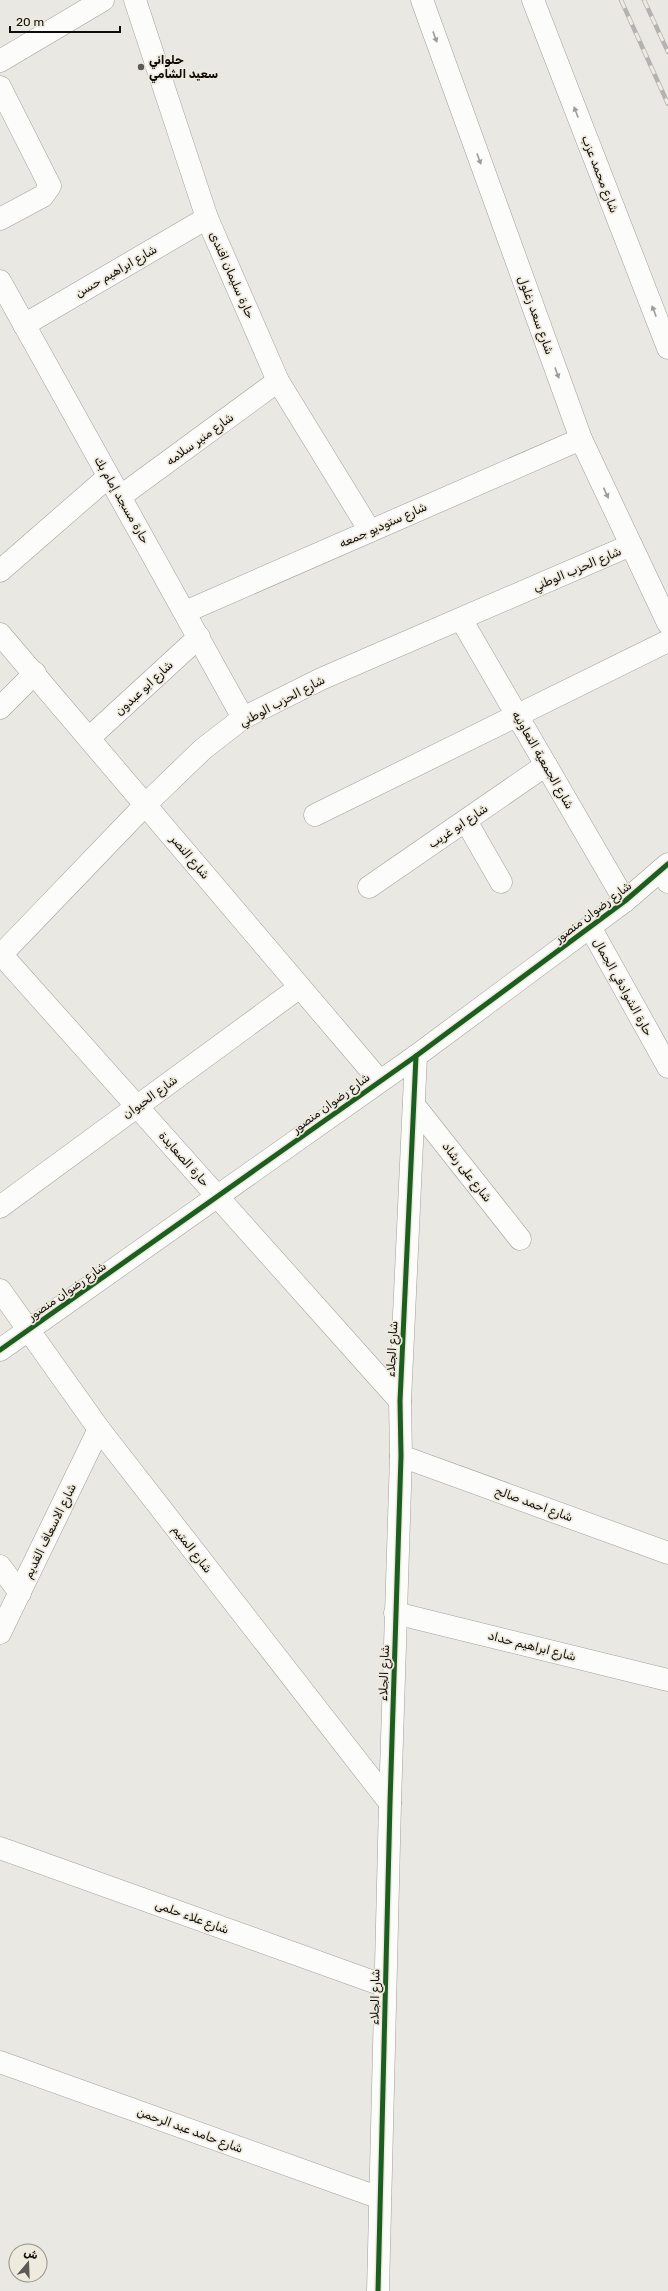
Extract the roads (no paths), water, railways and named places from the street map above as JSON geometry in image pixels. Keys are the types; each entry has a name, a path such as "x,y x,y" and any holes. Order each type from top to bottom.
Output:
{"street":[{"path":"0,61 102,0"},
{"name":"حارة سليمان افندى","path":"135,0 207,218 278,381 370,531"},
{"name":"شارع سعد زغلول","path":"422,0 581,439 668,623"},
{"name":"شارع محمد عزب","path":"533,0 668,348"},
{"path":"0,88 50,186 43,196 0,219"},
{"name":"شارع ابراهيم حسن","path":"24,325 207,218"},
{"name":"حارة مسجد إمام بك","path":"0,281 108,477 121,496 244,718"},
{"name":"شارع منير سلامه","path":"121,496 278,381"},
{"name":"شارع ستوديو جمعه","path":"185,612 581,439"},
{"path":"0,571 108,477"},
{"name":"شارع الحزب الوطني","path":"0,955 146,804 203,749 244,718 321,679 631,545"},
{"name":"شارع الجمعية التعاونيه","path":"461,619 625,901"},
{"name":"شارع النصر","path":"0,634 35,673 380,1080"},
{"name":"شارع ابو عبدون","path":"89,738 199,637"},
{"path":"314,815 668,641"},
{"path":"0,708 35,673"},
{"name":"شارع ابو غريب","path":"369,887 546,765"},
{"path":"466,821 501,882"},
{"name":"شارع رضوان منصور","path":"0,1350 416,1056 666,872"},
{"name":"حارة الشوادفي الجمال","path":"590,927 668,1067"},
{"name":"حارة الصعايدة","path":"0,955 400,1401"},
{"name":"شارع الحيوان","path":"0,1207 300,987"},
{"name":"شارع الجلاء","path":"378,2291 390,1803 401,1456 400,1401 416,1056"},
{"name":"شارع على رشاد","path":"414,1105 520,1239"},
{"name":"شارع المتيم","path":"0,1290 99,1429 390,1803"},
{"name":"شارع الاسعاف القديم","path":"0,1633 99,1429"},
{"name":"شارع احمد صالح","path":"401,1456 668,1553"},
{"path":"0,1566 20,1593"},
{"name":"شارع ابراهيم حداد","path":"396,1613 668,1680"},
{"name":"شارع علاء حلمى","path":"0,1848 385,1986"},
{"name":"شارع حامد عبد الرحمن","path":"0,2062 380,2198"}],"railway":[{"path":"621,0 668,104"},
{"path":"644,0 668,52"}],"place":[{"name":"حلواني سعيد الشامي","path":"141,67"}]}
